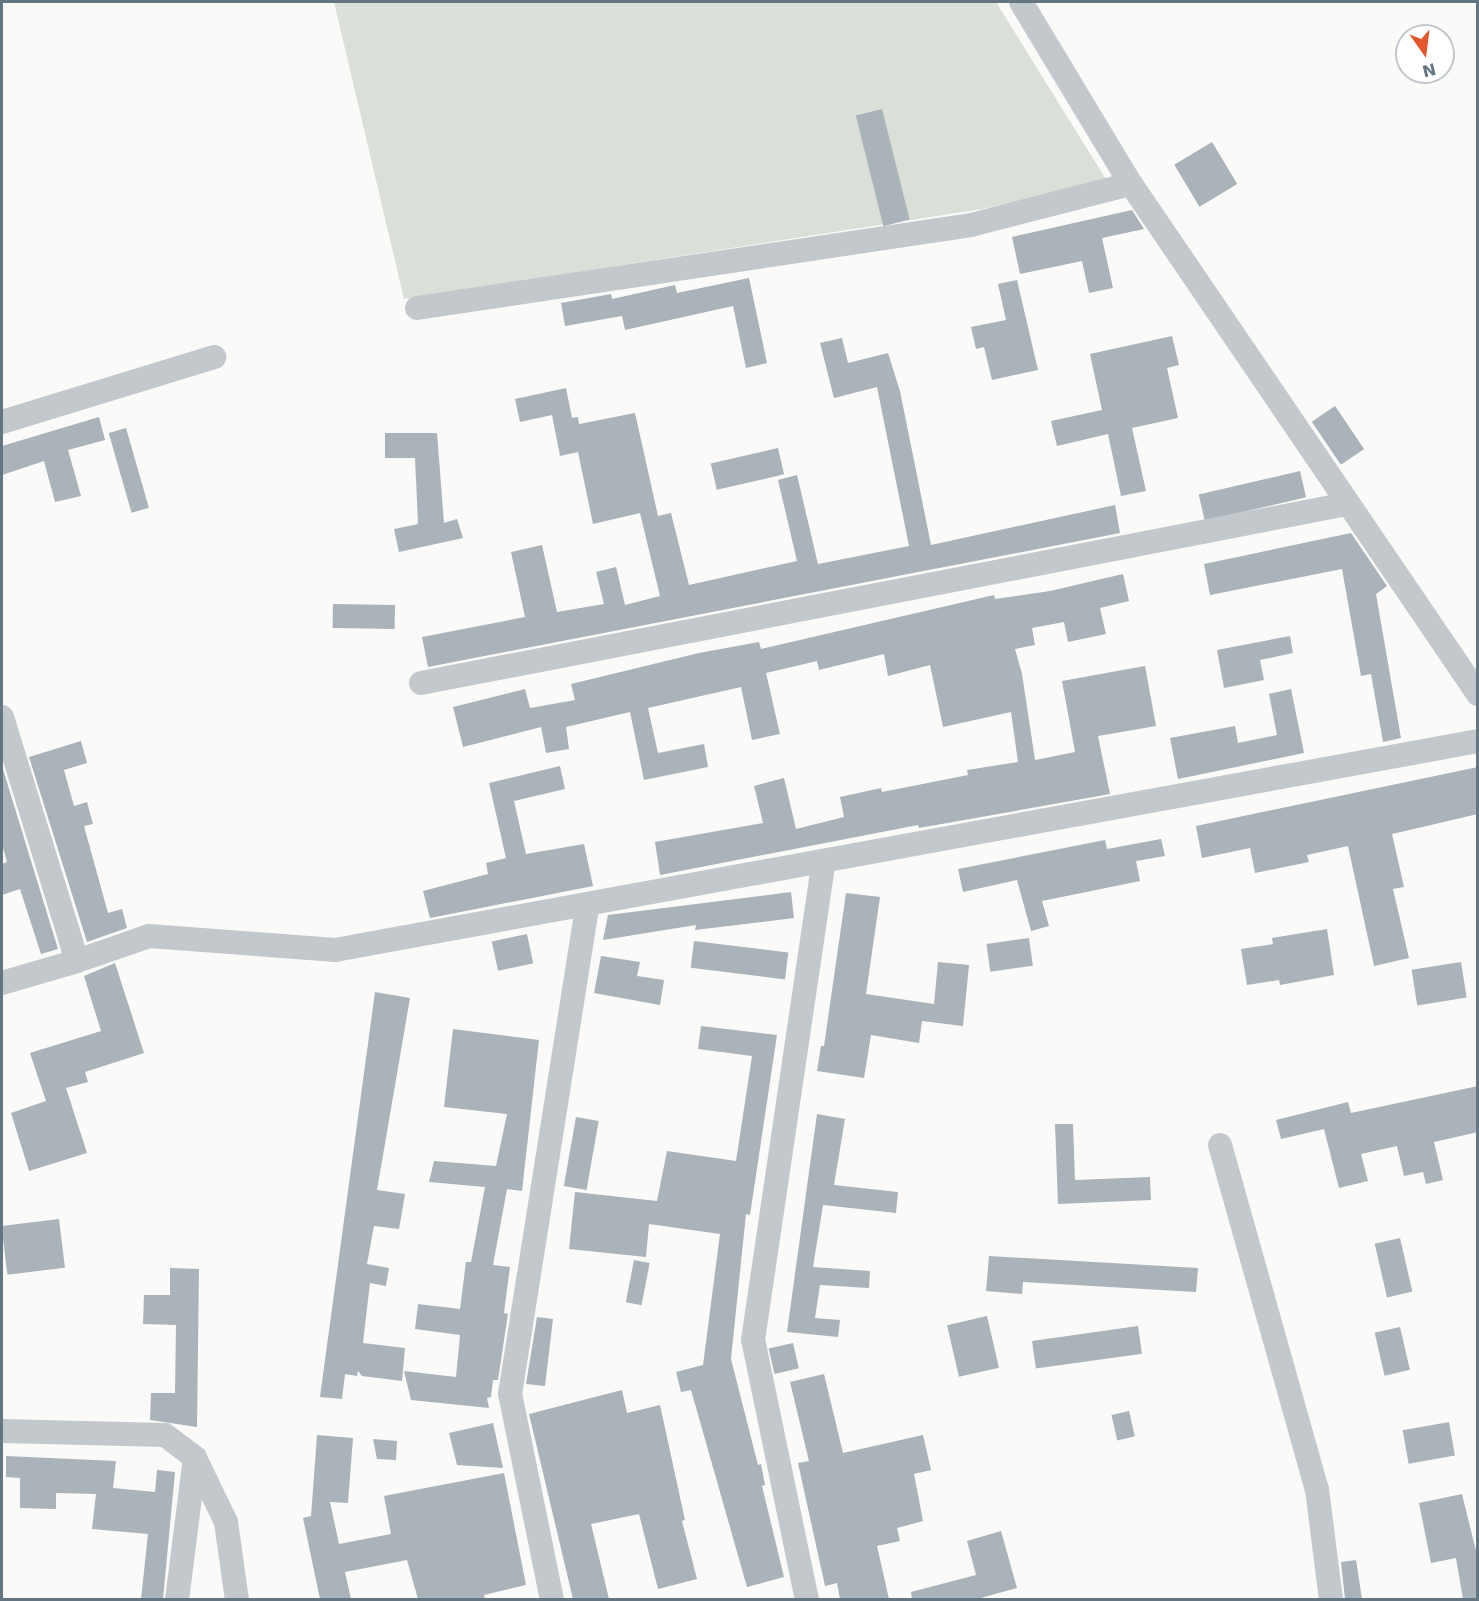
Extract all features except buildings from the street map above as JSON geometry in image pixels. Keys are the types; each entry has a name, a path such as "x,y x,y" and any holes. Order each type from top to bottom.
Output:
{"street":[{"path":"1021,2 1131,184 1478,694"},
{"path":"417,308 971,225 1131,184"},
{"path":"2,422 214,357"},
{"path":"421,683 1347,504"},
{"path":"2,717 77,961"},
{"path":"2,983 77,961 149,936 335,950 1478,741"},
{"path":"807,1599 753,1340 824,861"},
{"path":"552,1599 510,1394 588,904"},
{"path":"1220,1145 1317,1489 1331,1599"},
{"path":"2,1431 165,1435 195,1458 226,1522 237,1599"},
{"path":"177,1599 195,1458"}],"shaded area":[{"path":"334,2 996,2 1107,181 982,209 404,299"}]}
